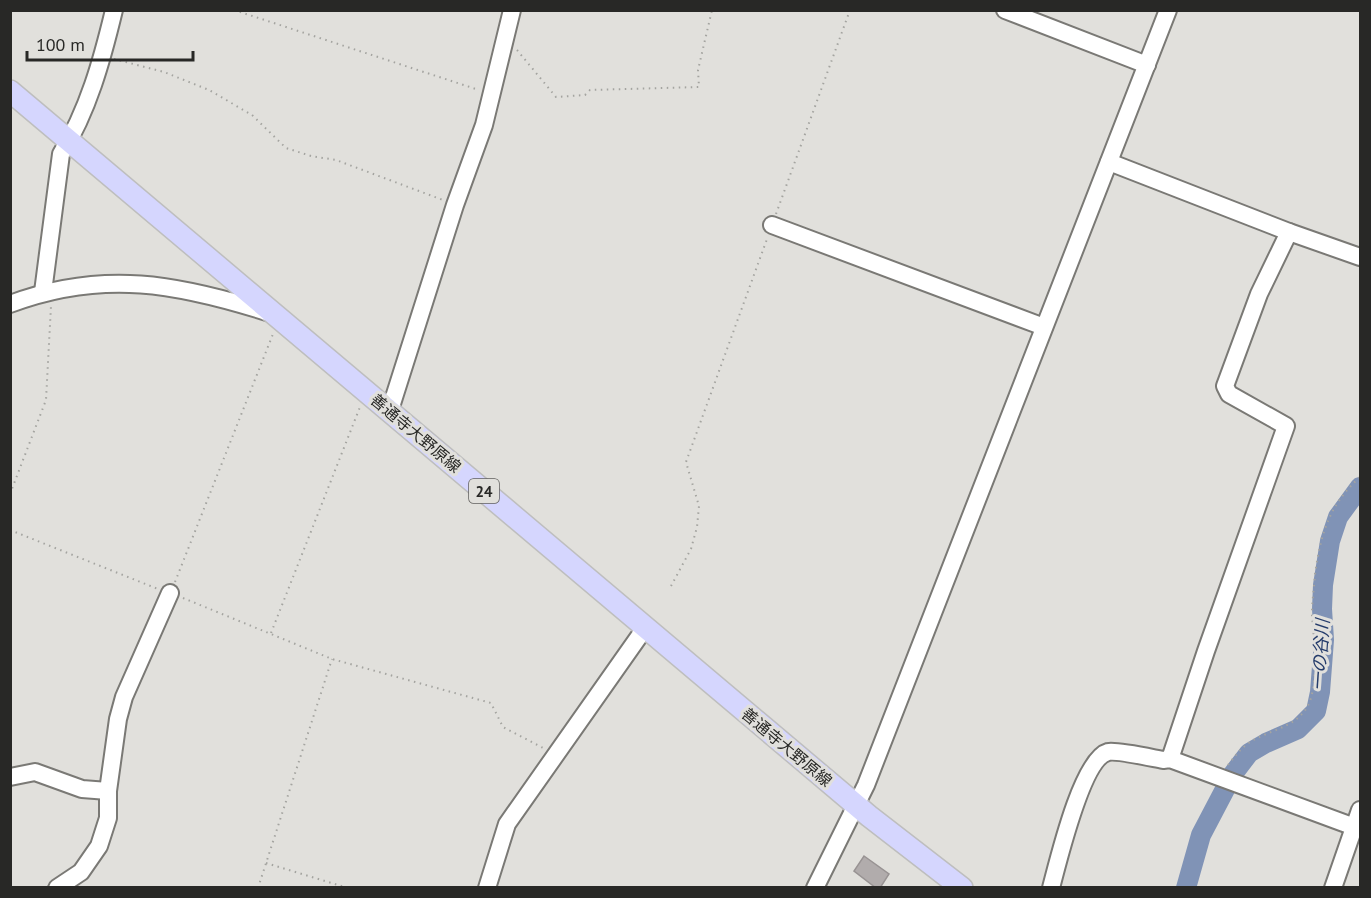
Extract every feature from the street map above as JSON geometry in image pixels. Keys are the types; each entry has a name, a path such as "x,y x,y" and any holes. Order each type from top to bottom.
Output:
{"main road":[{"name":"善通寺大野原線","path":"10,91 280,316 366,392 857,806 962,888"}],"street":[{"path":"47,292 61,154 94,84 114,10"},
{"path":"390,410 455,205 484,125 512,10"},
{"path":"1005,10 1147,65"},
{"path":"816,888 857,806 1168,10"},
{"path":"1109,162 1360,257"},
{"path":"772,225 1044,327"},
{"path":"1170,759 1286,426 1229,394 1225,386 1259,294 1289,232"},
{"path":"10,304 47,292 85,286 139,283 206,293 280,316"},
{"path":"57,888 81,872 99,846 108,818 108,791 118,719 124,696 170,593"},
{"path":"487,888 507,824 645,628"},
{"path":"1051,888 1077,796 1099,757 1109,752 1170,759 1359,821 1333,888"},
{"path":"10,777 35,772 81,789 108,791"}],"path":[{"path":"234,10 490,94"},
{"path":"506,37 556,98 585,95 590,90 699,87 698,70 712,10"},
{"path":"671,586 691,549 699,506 686,462 850,10"},
{"path":"102,56 164,72 209,90 252,115 286,148 311,156 336,160 455,205"},
{"path":"10,494 46,400 47,292"},
{"path":"170,593 280,316"},
{"path":"271,633 366,392"},
{"path":"1225,778 1239,750 1298,719 1308,704 1313,679 1315,643 1312,598 1323,530 1342,494 1360,477"},
{"path":"10,530 332,659 491,703 503,727 556,755"},
{"path":"258,888 332,659"},
{"path":"266,863 348,888"}],"building":[{"path":"864,856 889,874 880,888 876,888 854,871"}],"waterway":[{"name":"一の谷川","path":"1186,888 1201,835 1233,774 1249,753 1298,729 1316,711 1320,692 1324,640 1323,585 1330,541 1338,517 1360,487"}]}
